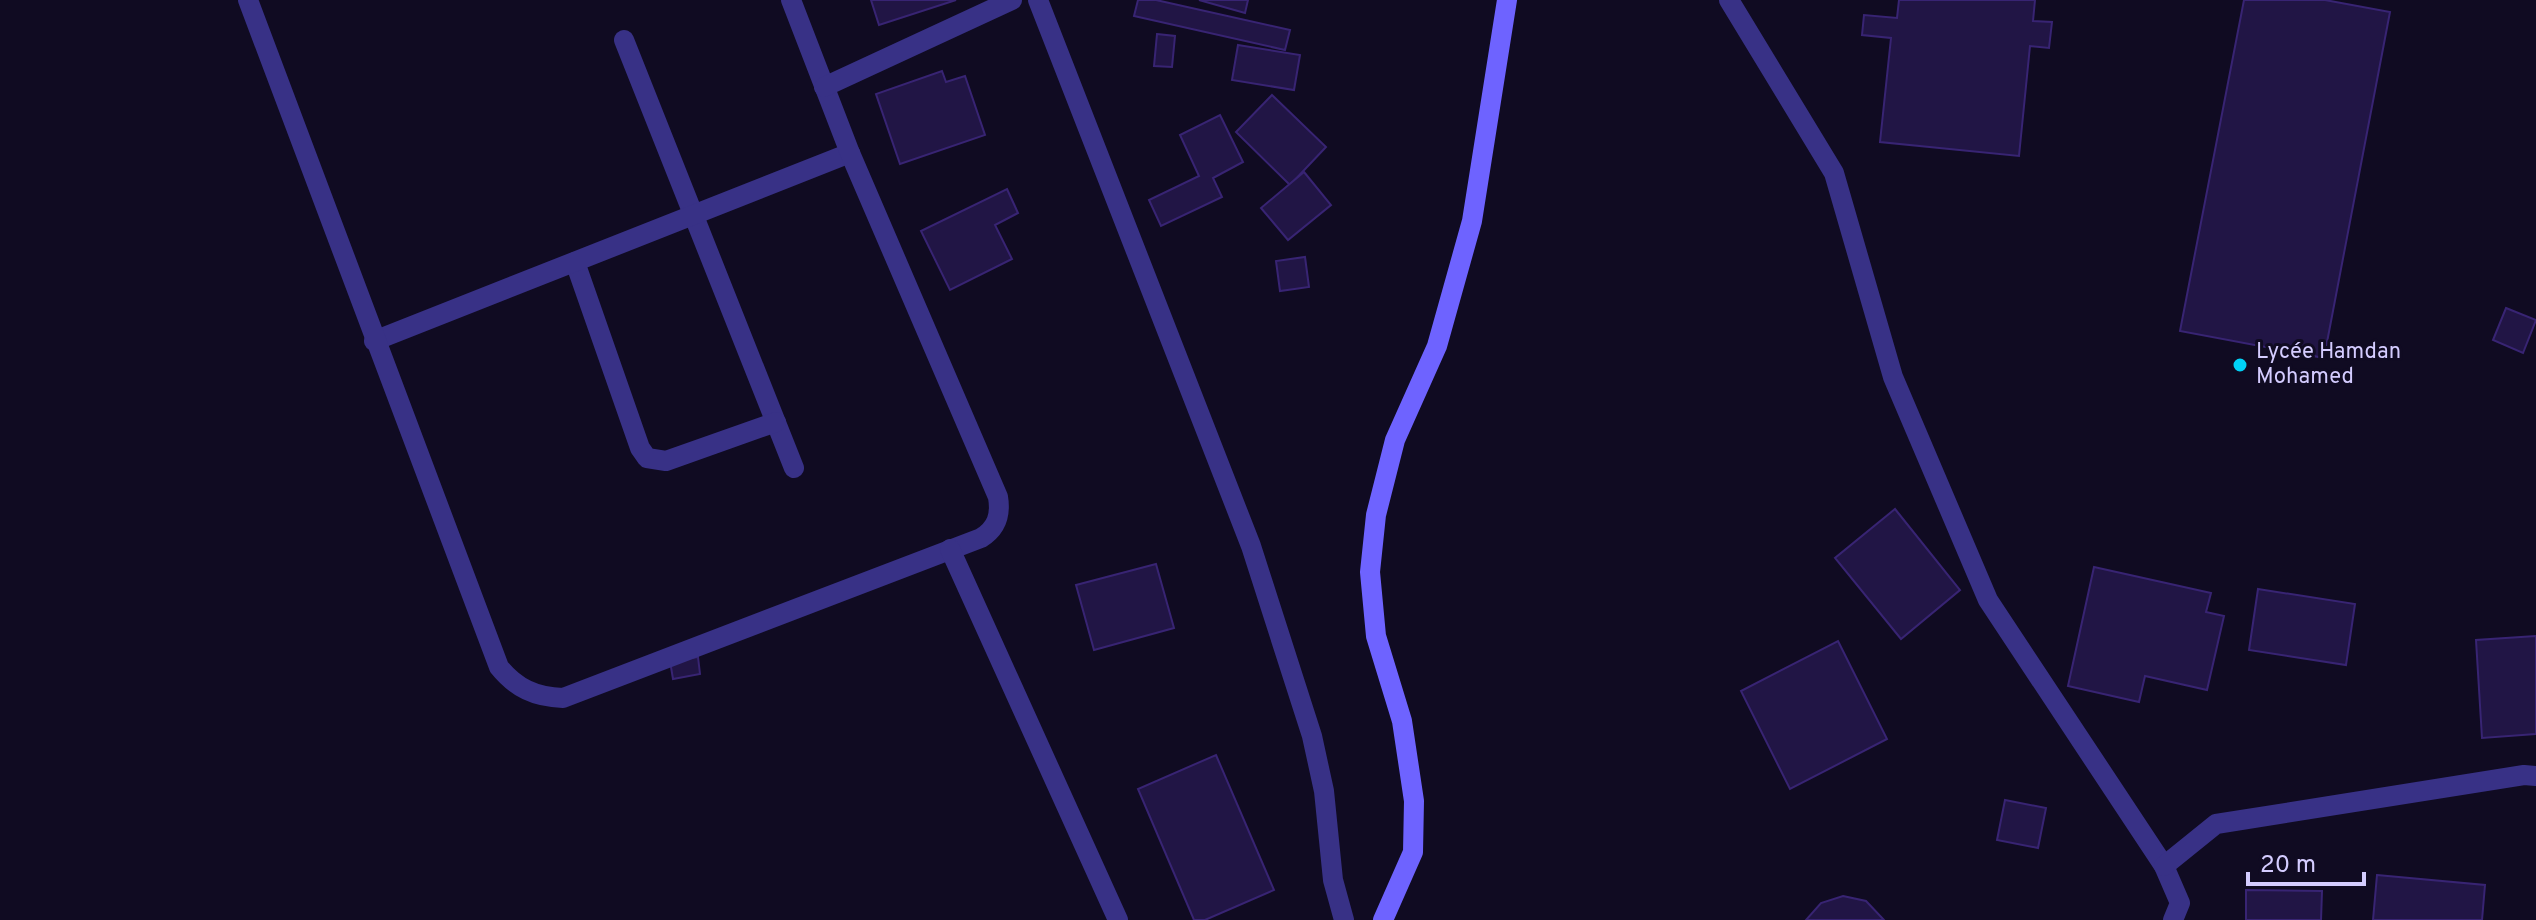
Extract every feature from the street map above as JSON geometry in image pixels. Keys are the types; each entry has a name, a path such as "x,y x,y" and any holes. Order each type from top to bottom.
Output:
{"main road":[{"path":"1383,920 1413,852 1414,801 1402,721 1376,636 1370,572 1376,515 1395,440 1437,346 1472,221 1507,0"}],"street":[{"path":"248,0 499,667 508,678 533,694 563,698 577,696 989,533 999,516 998,497 850,153 791,0"},
{"path":"824,87 1012,0"},
{"path":"1038,0 1251,546 1312,736 1324,791 1335,894 1344,920"},
{"path":"1729,0 1834,173 1893,377 1988,600 2164,866 2180,903 2173,920"},
{"path":"624,40 794,468"},
{"path":"374,341 850,153"},
{"path":"575,262 640,448 647,458 666,461 776,422"},
{"path":"950,549 1118,920"},
{"path":"2164,866 2216,824 2524,775 2536,776"}],"building":[{"path":"871,0 956,0 879,25"},
{"path":"1138,0 1156,0 1290,30 1285,50 1134,16"},
{"path":"1199,0 1248,0 1245,13"},
{"path":"1899,0 2035,0 2033,21 2052,22 2049,48 2030,46 2019,156 1880,142 1891,38 1862,35 1864,15 1897,18"},
{"path":"2244,0 2325,0 2390,12 2324,358 2180,331"},
{"path":"1157,34 1175,36 1172,67 1154,66"},
{"path":"1238,45 1300,55 1294,90 1232,80"},
{"path":"942,71 946,82 965,76 985,135 900,164 876,94"},
{"path":"1272,95 1326,147 1290,185 1236,132"},
{"path":"1220,115 1243,162 1213,178 1222,197 1161,226 1149,200 1199,176 1180,135"},
{"path":"1304,172 1331,205 1288,240 1261,208"},
{"path":"1007,189 1018,213 995,225 1012,259 950,290 921,231"},
{"path":"1305,257 1309,287 1280,291 1276,261"},
{"path":"2506,308 2536,320 2523,353 2493,340"},
{"path":"1895,509 1960,590 1901,639 1835,558"},
{"path":"1156,564 1174,628 1094,650 1076,585"},
{"path":"2094,567 2211,593 2206,612 2224,616 2207,690 2145,676 2139,702 2068,686"},
{"path":"2258,589 2355,604 2346,665 2249,650"},
{"path":"2536,636 2536,734 2482,738 2476,640"},
{"path":"1838,641 1887,739 1790,789 1741,691"},
{"path":"698,657 700,674 673,679 670,661"},
{"path":"1216,755 1274,890 1205,920 1194,920 1138,789"},
{"path":"2005,800 2046,808 2038,848 1997,840"},
{"path":"2377,875 2485,885 2482,920 2373,920"},
{"path":"2246,890 2322,891 2321,920 2246,920"},
{"path":"1843,896 1866,901 1884,920 1806,920 1821,903"}],"place":[{"name":"Lycée Hamdan Mohamed","path":"2240,365"}]}
